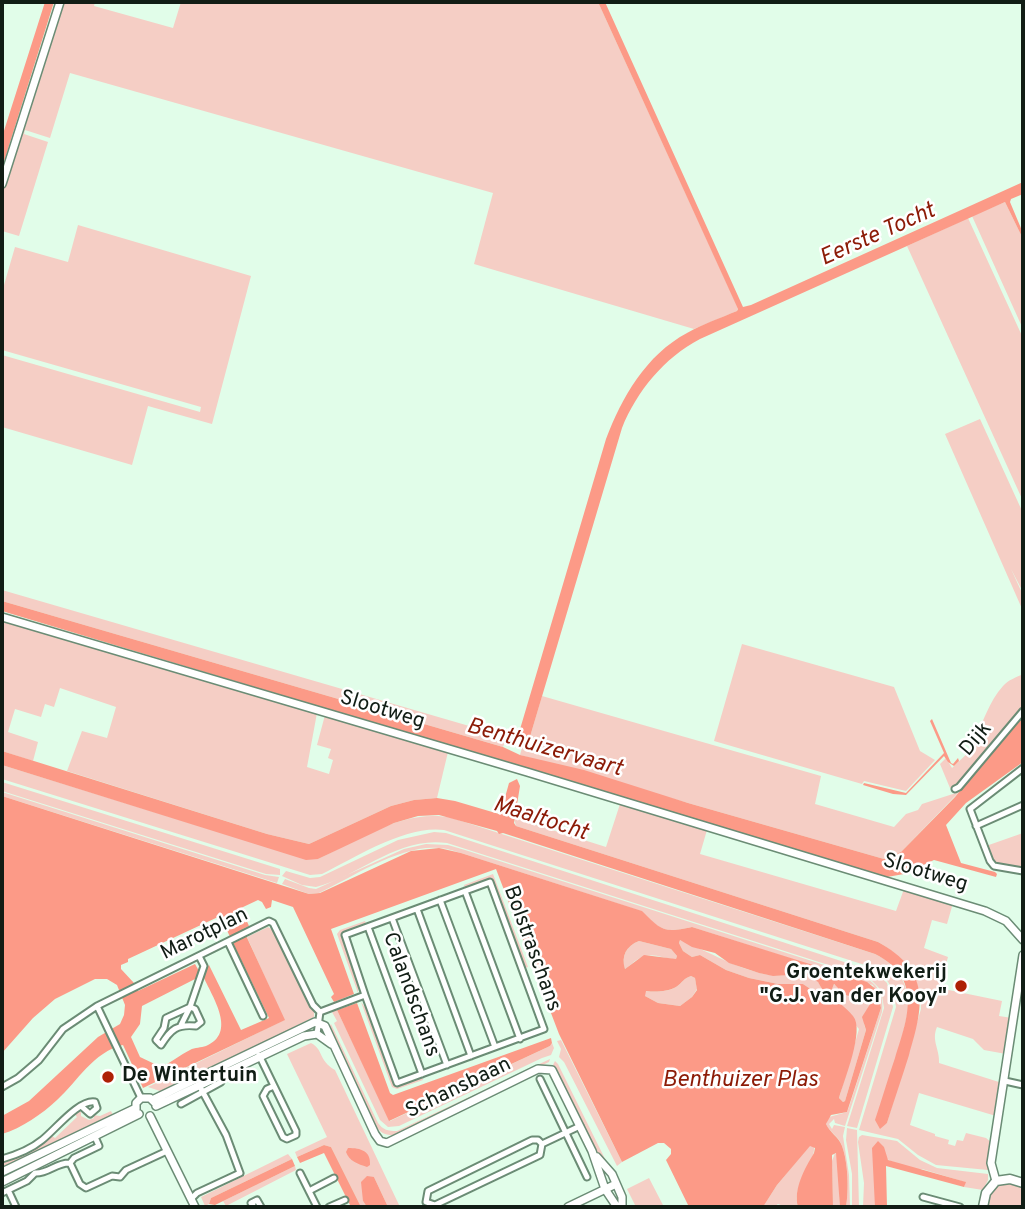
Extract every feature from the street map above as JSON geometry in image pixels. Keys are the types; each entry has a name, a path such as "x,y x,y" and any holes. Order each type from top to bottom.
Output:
{"main road":[{"path":"983,1207 986,1193 996,1181 1023,1183"}],"street":[{"path":"2,184 60,2"},
{"name":"Slootweg","path":"2,617 695,822 985,911 1006,921 1023,940"},
{"name":"Dijk","path":"955,789 1023,711"},
{"path":"1023,768 970,809 994,866 1023,871"},
{"path":"976,825 1023,806"},
{"name":"Bolstraschans","path":"365,996 397,1083 544,1029 490,882 465,891"},
{"path":"317,1034 320,1012 365,996 345,935 465,891 520,1039"},
{"path":"440,900 495,1047"},
{"path":"417,909 471,1056"},
{"path":"392,918 447,1065"},
{"name":"Marotplan","path":"2,1087 18,1079 39,1060 62,1029 97,1006 200,959 270,921 313,1005 320,1012"},
{"name":"Calandschans","path":"368,926 422,1074"},
{"path":"229,942 263,1016"},
{"path":"996,1181 991,1163 1018,1015 1023,955"},
{"path":"181,1025 204,966 200,959"},
{"path":"97,1006 141,1098"},
{"path":"190,1007 195,1009 201,1022 196,1026 181,1025 167,1030 166,1018 190,1007"},
{"path":"154,1103 256,1049 312,1022 319,1022"},
{"name":"Schansbaan","path":"319,1022 325,1026 371,1125 384,1137 399,1137 543,1068 552,1070 593,1151 605,1189 620,1207"},
{"path":"181,1104 201,1089 304,1036 317,1034 326,1038 334,1047"},
{"path":"256,1049 296,1131 296,1135 287,1139 283,1137 263,1096 274,1086"},
{"path":"191,1199 197,1193 240,1173 226,1135 196,1079"},
{"name":"Schansbaan","path":"540,1079 587,1177"},
{"path":"1005,1081 1023,1084"},
{"path":"154,1103 221,1083"},
{"path":"147,1097 154,1103 155,1111 150,1116 143,1117 137,1111 136,1103 141,1098 147,1097"},
{"path":"2,1159 35,1146 81,1106"},
{"path":"2,1182 95,1137 137,1111"},
{"path":"2,1172 137,1111"},
{"path":"150,1116 195,1207"},
{"path":"542,1144 580,1126"},
{"path":"70,1163 74,1158 99,1146 95,1137"},
{"path":"532,1140 538,1140 542,1144 540,1155 435,1205 426,1202 428,1191 499,1155 532,1140"},
{"path":"70,1163 80,1184 86,1188 112,1177 120,1177 126,1170 167,1151"},
{"name":"Schansbaan","path":"593,1151 612,1174 622,1198 620,1207"},
{"path":"16,1207 5,1193 27,1181 35,1173 42,1174 63,1163 70,1163"},
{"path":"300,1173 317,1207"},
{"path":"309,1191 334,1178"},
{"path":"568,1207 616,1184"},
{"path":"923,1197 936,1204 960,1207"},
{"path":"254,1207 251,1203 257,1200 261,1207"},
{"path":"329,1207 345,1200"}],"shaded area":[{"path":"45,2 54,2 2,168 2,137"},
{"path":"62,2 95,2 94,6 173,28 181,2 598,2 738,308 737,311 694,329 474,264 493,193 70,73 50,138 25,130 24,134 48,142 19,236 2,231 2,191"},
{"path":"598,2 605,2 743,307 1023,182 1023,194 1010,202 1023,239 1005,202 700,339 663,366 635,401 622,428 529,740 523,744 518,736 606,439 620,408 637,378 672,342 738,309"},
{"path":"1005,202 1023,239 1023,329 972,216"},
{"path":"968,218 1023,338 1023,501 907,246"},
{"path":"78,225 251,276 212,424 148,406 132,465 2,427 2,355 200,412 201,407 2,350 2,292 15,247 68,262"},
{"path":"980,419 1023,513 1023,592 1011,569 1023,595 1023,611 945,434"},
{"path":"2,590 507,737 503,747 2,601"},
{"path":"2,601 503,747 520,755 584,770 884,859 901,852 955,797 1023,714 1023,762 966,803 946,825 961,863 995,872 996,877 934,860 904,874 887,877 2,611"},
{"path":"2,620 317,713 307,767 329,774 333,760 328,758 331,749 317,745 325,715 448,752 437,798 391,806 309,844 267,834 67,771 82,731 107,738 116,707 60,688 54,707 45,704 41,717 15,709 8,732 38,742 33,761 2,751"},
{"path":"742,644 894,687 920,751 935,760 906,791 864,781 862,784 714,741"},
{"path":"1023,674 1023,707 960,784 950,788 940,764 946,758 952,768 975,746 973,741 998,692 1007,682"},
{"path":"542,696 821,776 815,804 894,827 906,814 918,810 922,804 959,792 901,852 884,859 520,755 523,744 529,740"},
{"path":"932,719 951,763 958,758 959,761 954,766 948,762 944,756 906,795 863,785 864,783 906,793 944,753 930,721"},
{"path":"2,751 267,834 309,844 391,806 414,800 437,798 499,814 509,783 517,779 520,786 514,823 516,826 878,942 895,953 915,977 920,1005 914,1037 887,1123 880,1129 875,1120 904,1028 908,1000 900,975 875,954 503,833 499,834 497,831 439,815 418,816 394,823 318,859 306,860 2,765"},
{"path":"2,765 306,859 318,859 399,822 434,816 452,818 875,954 889,963 900,975 909,1006 883,1125 887,1123 921,1009 914,979 896,954 878,942 516,826 514,818 606,847 620,804 707,830 700,854 896,911 904,889 953,903 947,924 932,920 924,948 948,957 939,988 1002,1001 999,1016 1012,1018 1006,1054 984,1050 973,1039 937,1027 935,1037 939,1063 1002,1083 996,1116 919,1093 910,1125 949,1140 948,1144 955,1146 957,1140 963,1141 966,1133 986,1138 992,1143 988,1170 936,1165 898,1139 859,1130 896,1007 889,983 871,967 444,830 414,832 398,837 322,874 310,875 2,779"},
{"path":"2,782 280,869 280,875 266,874 2,791"},
{"path":"2,792 265,875 279,877 277,883 2,796"},
{"name":"Benthuizer Plas","path":"2,796 309,894 320,893 411,851 439,848 461,853 642,911 664,929 692,927 867,982 877,990 881,1008 847,1112 831,1115 826,1124 844,1153 847,1176 846,1207 840,1207 836,1153 832,1155 833,1207 798,1207 798,1186 815,1148 810,1146 777,1185 763,1207 689,1207 666,1160 671,1149 664,1143 658,1143 622,1162 559,1034 496,869 331,929 354,994 334,1002 331,997 334,994 293,907 272,900 271,907 266,909 258,900 241,908 249,926 243,929 285,1020 143,1088 123,1045 94,1060 57,1100 38,1115 2,1134 2,1116 29,1101 98,1037 120,1024 125,1005 117,985 107,979 95,979 55,999 33,1018 2,1053","holes":["218,917 221,918 269,1018 241,1030 209,965 205,970 199,971 195,964 138,991 121,969 121,965 128,962 128,959","680,940 692,947 715,953 729,963 759,973 773,976 806,974 818,982 822,989 815,992 803,984 778,984 749,978 726,970 700,955 692,957 683,951","639,941 671,949 677,956 676,959 644,955 625,969 624,956","689,977 695,978 697,990 680,1006 658,1003 645,996 646,991 672,989","197,978 204,978 217,1005 221,1024 220,1033 215,1040 206,1046 192,1049 161,1067 140,1057 131,1037 140,1024 142,1006","834,984 846,995 868,994 872,1001 862,1017 866,1030 843,1102 839,1098 857,1032 853,1016 831,991"]},
{"path":"434,832 446,833 875,972 887,983 893,1007 857,1128 847,1126 884,1008 881,990 869,978 447,843 412,845 316,887 302,885 282,876 286,871 310,878 320,877 398,840"},
{"path":"1023,833 1023,869 993,863 986,846"},
{"path":"426,844 448,845 465,850 872,982 880,993 882,1012 845,1126 835,1123 834,1119 829,1124 832,1129 834,1125 845,1127 843,1136 849,1175 850,1207 846,1207 847,1176 844,1153 841,1143 826,1124 829,1117 847,1112 849,1107 881,1008 873,985 692,927 664,929 641,911 444,848 425,848 393,856 319,893 309,894 282,884 285,879 316,889 404,849"},
{"path":"493,874 528,967 525,968 493,882 465,888 464,885"},
{"path":"365,921 366,924 344,933 342,938 358,982 358,993 337,934 340,930"},
{"path":"268,927 273,930 314,1011 314,1017 163,1092 148,1087 284,1020 247,937"},
{"path":"680,940 758,973 806,974 818,981 822,989 815,992 803,984 778,984 749,978 726,970 700,955 692,957 683,951"},
{"path":"639,941 671,949 677,956 676,959 644,956 625,969 626,952"},
{"path":"691,976 695,978 697,989 692,997 680,1006 658,1003 645,996 645,991 669,990"},
{"path":"836,984 840,989 855,995 868,994 872,1002 865,1015 866,1030 843,1102 839,1098 859,1029 834,997 832,986"},
{"path":"361,1002 368,1011 395,1082 422,1077 423,1080 397,1089 392,1087"},
{"path":"357,1003 393,1095 551,1038 552,1043 389,1121 337,1010"},
{"path":"337,1010 390,1121 552,1043 554,1048 551,1055 399,1126 388,1127 380,1120 334,1023 337,1021 332,1012"},
{"path":"331,1024 378,1123 391,1131 397,1131 550,1059 549,1062 396,1135 389,1135 381,1132 375,1125 328,1029"},
{"path":"561,1040 622,1162 617,1166 559,1057 561,1049 557,1041"},
{"path":"311,1043 335,1070 400,1207 388,1207 374,1177 363,1201 367,1207 361,1207 331,1147 324,1145 297,1157 295,1152 327,1137 287,1054"},
{"path":"555,1061 610,1169 601,1161 553,1065"},
{"path":"76,1111 89,1120 94,1118 93,1115 100,1116 111,1111 113,1115 2,1169 2,1161 37,1147 52,1136 55,1138 77,1117 74,1113"},
{"path":"847,1128 857,1130 859,1207 852,1207"},
{"path":"862,1135 897,1141 920,1160 937,1168 988,1174 988,1180 983,1190 964,1187 965,1182 890,1161 885,1157 875,1191 875,1207 863,1207 864,1183 858,1142"},
{"path":"878,1141 884,1147 888,1160 966,1182 964,1187 886,1166 887,1207 875,1207 872,1148"},
{"path":"324,1145 331,1147 361,1207 351,1207 324,1153 300,1163 297,1157"},
{"path":"810,1145 814,1146 814,1153 798,1190 798,1207 778,1204 774,1207 763,1207 777,1185"},
{"path":"348,1148 367,1153 370,1165 367,1167 352,1160 346,1152"},
{"path":"835,1153 838,1157 840,1207 833,1207 832,1161"},
{"path":"288,1154 292,1159 211,1198 205,1206 201,1197"},
{"path":"292,1159 295,1166 215,1205 209,1204 211,1198"},
{"path":"295,1166 296,1170 226,1206 223,1201"},
{"path":"367,1176 374,1177 388,1207 367,1207 363,1201 361,1182"},
{"path":"649,1178 664,1207 636,1207 627,1189"},
{"path":"1006,1183 1023,1188 1023,1207 986,1207 992,1192"}],"place":[{"name":"Groentekwekerij \"G.J. van der Kooy\"","path":"961,986"},
{"name":"De Wintertuin","path":"108,1077"}],"water label":[{"name":"Eerste Tocht","path":"878,236"},
{"name":"Benthuizervaart","path":"544,749"},
{"name":"Maaltocht","path":"540,820"}]}
